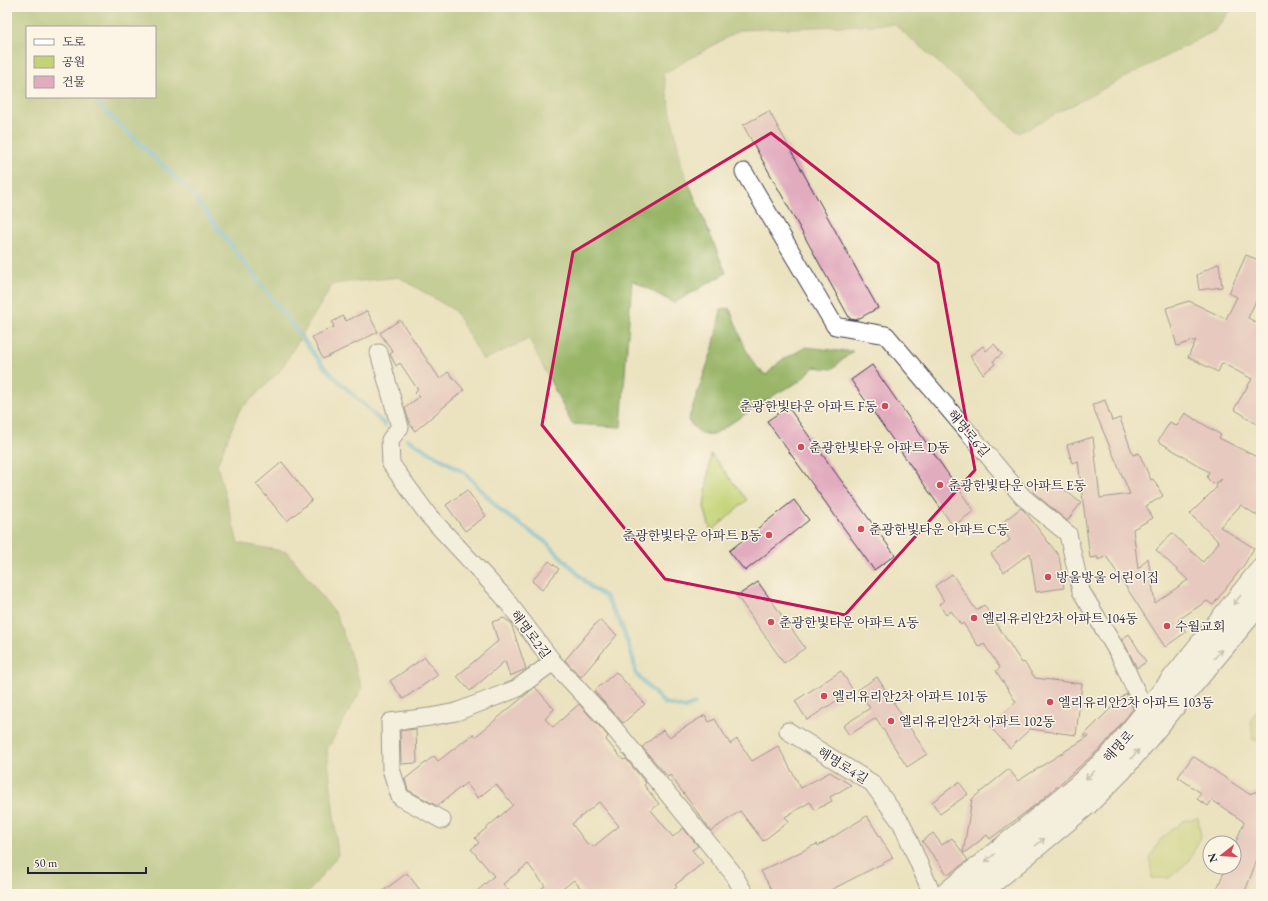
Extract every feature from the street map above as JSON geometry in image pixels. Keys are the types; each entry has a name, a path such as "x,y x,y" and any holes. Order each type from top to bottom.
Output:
{"street":[{"name":"해명로6길","path":"744,172 835,326 886,335 1023,497 1068,534 1081,590 1120,656 1150,722"},
{"name":"해명로2길","path":"379,353 400,427 390,440 391,464 428,515 503,596 553,662 608,721 649,769 732,872 745,894"},
{"name":"해명로","path":"978,894 1088,803 1121,770 1150,722 1261,570"},
{"name":"해명로","path":"946,894 1081,783 1150,722 1261,601"},
{"path":"442,820 400,797 391,769 390,722 456,712 516,689 553,662"},
{"name":"해명로4길","path":"788,731 872,783 902,824 932,894"}],"highlighted area":[{"path":"771,133 938,263 975,470 845,615 665,579 542,425 573,252"}],"green space":[{"path":"7,7 1233,7 1216,30 1019,133 894,24 740,30 663,74 682,167 726,273 674,303 632,280 621,427 572,424 529,339 483,360 455,311 399,277 333,284 280,371 239,411 217,465 238,543 288,552 337,616 362,688 327,750 338,855 307,894 7,894"},
{"path":"729,308 748,353 753,362 766,375 779,362 806,347 853,351 832,369 814,367 800,381 779,392 713,435 700,433 688,421 713,348 721,310"},
{"path":"711,454 747,500 711,532 704,507"},
{"path":"1261,703 1261,740 1253,740 1251,720"},
{"path":"1198,818 1201,836 1189,861 1169,878 1152,878 1150,858 1161,839 1183,821"}],"building":[{"path":"769,111 878,308 856,320 850,319 743,125"},
{"path":"1246,255 1261,261 1261,290 1248,318 1261,325 1261,427 1234,409 1252,379 1222,363 1218,372 1188,357 1196,340 1177,346 1166,308 1189,301 1226,319 1237,297 1229,293"},
{"path":"1219,263 1222,287 1199,290 1197,275"},
{"path":"367,311 378,332 323,359 312,337 334,327 332,322 343,316 346,321"},
{"path":"400,320 440,379 448,372 464,390 415,431 410,424 405,408 419,397 415,393 418,390 400,363 396,366 390,354 393,352 380,333"},
{"path":"994,344 1002,354 993,361 995,364 983,374 970,356 983,346 986,351"},
{"path":"872,365 974,511 953,526 851,380"},
{"path":"1105,400 1112,421 1120,418 1133,455 1139,453 1151,480 1153,479 1163,496 1146,506 1153,518 1133,529 1138,569 1148,558 1155,603 1188,580 1156,550 1172,533 1203,562 1219,542 1190,514 1217,487 1216,486 1222,479 1213,484 1207,478 1209,472 1158,441 1170,422 1177,426 1185,413 1221,435 1219,438 1261,459 1261,518 1241,505 1220,527 1254,548 1244,565 1213,605 1207,601 1178,620 1186,632 1165,647 1106,556 1098,560 1098,557 1090,558 1078,461 1072,463 1067,445 1093,437 1100,498 1130,494 1092,405"},
{"path":"788,407 895,555 874,570 767,421"},
{"path":"282,462 312,500 287,521 256,484"},
{"path":"1039,484 1045,489 1048,485 1053,489 1057,484 1081,503 1067,521 1033,492"},
{"path":"467,490 486,516 465,531 446,505"},
{"name":"춘광한빛타운 아파트 B동","path":"794,500 809,520 745,571 729,551"},
{"path":"1021,508 1059,556 1064,588 1036,592 1030,553 1004,572 991,554 1010,540 999,525"},
{"path":"549,561 559,569 542,590 532,581"},
{"name":"엘리유리안2차 아파트 103동","path":"952,574 976,610 984,605 1022,663 1024,662 1035,678 1082,684 1076,735 1030,729 1010,748 990,727 1016,702 996,671 1000,668 984,644 979,647 963,623 961,625 951,611 946,615 939,604 944,601 935,586"},
{"name":"춘광한빛타운 아파트 A동","path":"758,582 805,648 784,663 737,596"},
{"path":"504,618 511,623 526,669 510,676 505,661 470,691 457,676 498,641 492,622"},
{"path":"599,620 617,635 581,677 565,660"},
{"path":"1129,634 1146,662 1137,668 1122,639"},
{"path":"425,657 438,675 403,699 390,681"},
{"name":"엘리유리안2차 아파트 101동","path":"841,671 853,690 807,720 795,701"},
{"path":"616,672 645,704 623,723 594,691"},
{"name":"엘리유리안2차 아파트 102동","path":"877,677 927,754 907,767 876,718 849,735 843,726 870,708 858,690"},
{"path":"535,687 554,709 545,719 553,727 579,704 608,736 606,740 623,760 626,759 646,783 644,785 659,804 651,810 673,837 683,828 698,846 692,850 703,863 675,885 677,887 669,894 585,894 574,880 556,894 534,894 545,886 528,864 503,884 512,894 496,894 494,892 491,894 478,894 476,892 494,876 471,849 479,843 475,838 513,805 496,784 478,798 466,783 437,806 408,790 405,779 434,756 438,761 473,734 475,737","holes":["599,802 619,826 593,847 590,844 588,845 572,824"]},
{"path":"1126,693 1133,709 1103,746 1038,803 990,839 987,835 963,854 968,860 948,875 922,841 933,833 942,845 952,838 963,853 972,799 1009,769 1018,781 1089,736 1083,736"},
{"path":"705,715 709,722 715,719 730,744 737,739 752,761 778,746 801,788 830,772 851,785 830,797 832,801 815,810 810,802 785,817 789,821 763,841 740,811 711,831 670,775 668,777 642,747 663,730 669,737"},
{"path":"416,729 417,763 401,764 400,731"},
{"path":"1193,756 1249,794 1261,790 1261,849 1244,894 1215,894 1223,875 1242,875 1242,835 1239,835 1244,822 1212,800 1208,806 1197,799 1201,793 1178,777"},
{"path":"959,782 968,794 940,814 932,802"},
{"path":"867,816 893,858 823,894 774,894 761,871 817,844 818,846"},
{"path":"407,873 423,894 379,894"}],"waterway":[{"path":"95,98 104,110 188,189 325,368 385,425"},
{"path":"407,439 465,473 501,511 547,543 593,589 605,596 621,624 633,658 636,674 664,703 684,708 695,704"}],"place":[{"name":"춘광한빛타운 아파트 F동","path":"885,406"},
{"name":"춘광한빛타운 아파트 D동","path":"801,447"},
{"name":"춘광한빛타운 아파트 E동","path":"940,485"},
{"name":"춘광한빛타운 아파트 C동","path":"861,529"},
{"name":"춘광한빛타운 아파트 B동","path":"769,535"},
{"name":"방울방울 어린이집","path":"1048,577"},
{"name":"엘리유리안2차 아파트 104동","path":"974,618"},
{"name":"춘광한빛타운 아파트 A동","path":"771,622"},
{"name":"수월교회","path":"1167,626"},
{"name":"엘리유리안2차 아파트 101동","path":"824,696"},
{"name":"엘리유리안2차 아파트 103동","path":"1050,702"},
{"name":"엘리유리안2차 아파트 102동","path":"891,721"}]}
